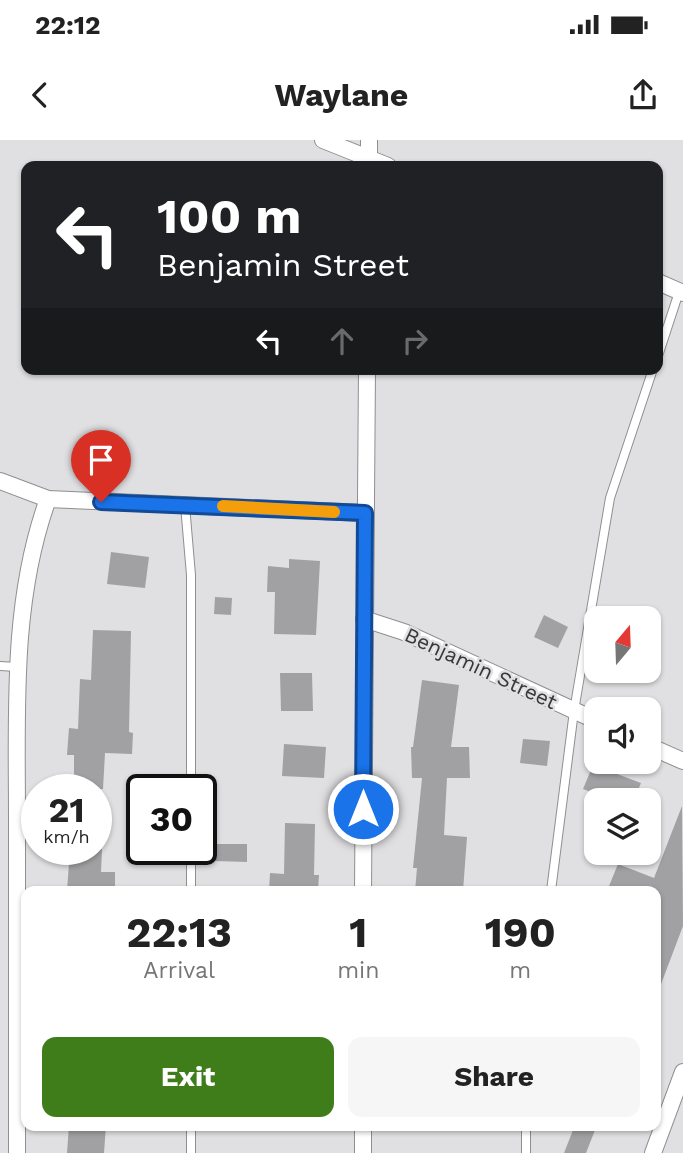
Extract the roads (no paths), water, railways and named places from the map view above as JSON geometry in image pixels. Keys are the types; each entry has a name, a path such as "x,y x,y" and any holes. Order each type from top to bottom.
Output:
{"street":[{"path":"323,140 367,161"},
{"path":"369,140 369,161"},
{"path":"663,284 681,292"},
{"path":"363,886 367,375"},
{"path":"0,481 48,499 365,513"},
{"path":"17,1153 17,667 27,575 36,532 48,499"},
{"name":"Benjamin Street","path":"364,619 404,632 584,715"},
{"path":"661,751 683,761"},
{"path":"0,825 17,829"},
{"path":"653,1153 683,1072"},
{"path":"363,1131 363,1153"}],"lane":[{"path":"663,342 681,292"},
{"path":"552,886 574,710 610,498 651,375"},
{"path":"185,505 191,575 191,774"},
{"path":"0,666 17,667"},
{"path":"191,865 191,886"},
{"path":"191,1131 191,1153"},
{"path":"526,1131 526,1153"}]}
